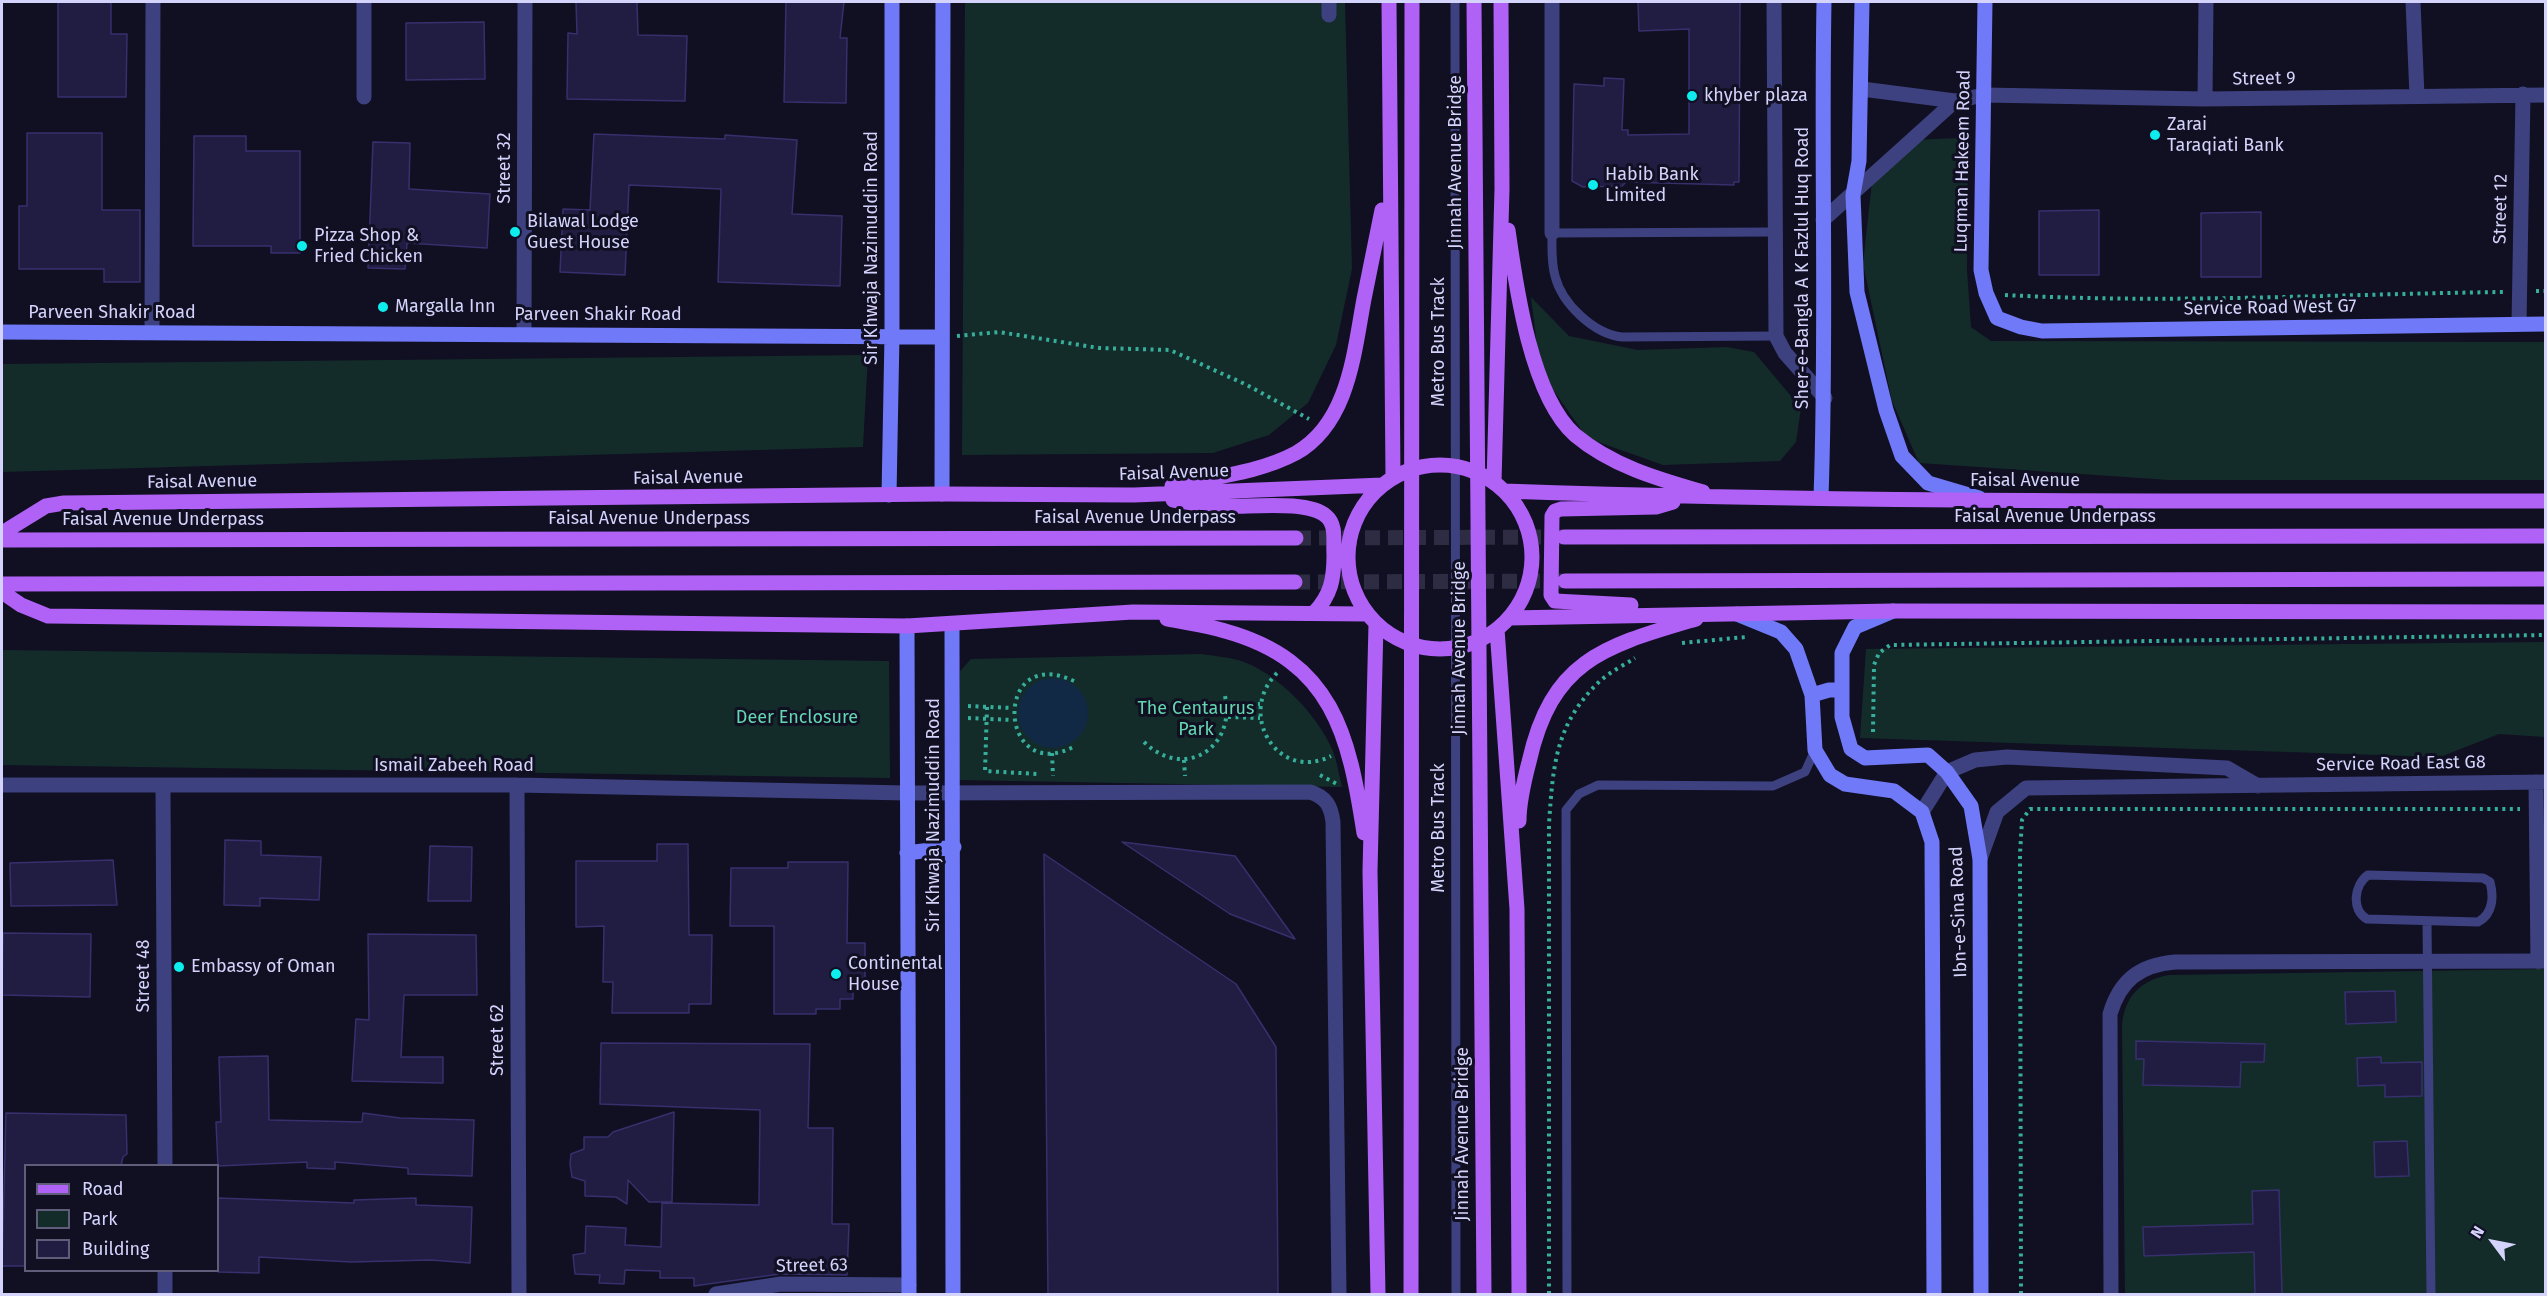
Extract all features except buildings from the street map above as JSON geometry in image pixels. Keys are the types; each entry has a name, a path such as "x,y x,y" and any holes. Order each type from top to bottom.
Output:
{"main road":[{"name":"Sir Khwaja Nazimuddin Road","path":"889,495 892,335 892,2"},
{"path":"942,494 943,2"},
{"path":"1388,481 1389,2"},
{"path":"1411,1294 1412,2"},
{"name":"Jinnah Avenue Bridge","path":"1474,2 1484,1294"},
{"path":"1499,487 1501,2"},
{"name":"Sher-e-Bangla A K Fazlul Huq Road","path":"1821,497 1825,398 1824,2"},
{"path":"1862,2 1859,160 1853,195 1857,291 1886,410 1902,456 1928,483 1987,501"},
{"name":"Luqman Hakeem Road","path":"1985,2 1981,270 1986,293 1997,318"},
{"path":"1134,495 1255,468 1296,453 1312,440 1328,421 1350,377 1389,180"},
{"path":"1502,189 1518,299 1540,376 1556,413 1574,434 1603,456 1652,477 1720,497"},
{"name":"Service Road West G7","path":"1997,318 2021,327 2042,331 2546,324"},
{"name":"Parveen Shakir Road","path":"2,332 942,337"},
{"path":"1444,465 1471,470 1499,487 1521,513 1530,540 1532,568 1524,595 1509,618 1497,630 1475,643 1449,649 1423,648 1398,640 1372,619 1353,589 1348,561 1351,532 1364,506 1388,481 1418,468 1444,465"},
{"name":"Faisal Avenue","path":"2,533 46,506 64,503 942,494 1134,495 1388,481"},
{"name":"Faisal Avenue","path":"1499,487 1687,497 1987,501 2546,501"},
{"path":"1134,495 1217,506 1300,507 1318,511 1328,517 1333,525 1334,572 1331,590 1314,613"},
{"path":"1663,614 1641,606 1555,601 1551,595 1552,516 1555,510 1561,509 1656,507 1687,497"},
{"name":"Faisal Avenue Underpass","path":"1564,537 2546,536"},
{"name":"Faisal Avenue Underpass","path":"2,540 1296,538"},
{"path":"1565,581 2546,579"},
{"path":"2,584 1295,582"},
{"path":"2,592 21,605 48,616 907,626 1133,612 1314,613 1372,619"},
{"path":"1509,618 1893,611 2546,612"},
{"name":"Ibn-e-Sina Road","path":"1893,611 1855,627 1842,653 1842,717 1851,749 1865,758 1928,755 1947,772 1971,806 1980,859 1981,1294"},
{"path":"1133,612 1226,631 1259,643 1294,664 1317,685 1330,704 1347,745 1359,799 1370,871"},
{"path":"1519,1294 1519,805 1537,732 1557,688 1581,665 1606,650 1713,613"},
{"path":"1737,614 1781,632 1797,649 1812,695 1815,750 1830,775 1845,784 1894,791 1923,812"},
{"path":"1372,619 1370,871 1378,1294"},
{"name":"Sir Khwaja Nazimuddin Road","path":"952,624 953,1294"},
{"name":"Sir Khwaja Nazimuddin Road","path":"907,626 909,1290"},
{"path":"1497,630 1518,909"},
{"path":"1812,695 1829,690 1842,690"},
{"name":"Ibn-e-Sina Road","path":"1923,812 1932,842 1935,1294"},
{"path":"907,853 954,847"}],"street":[{"path":"152,332 153,2"},
{"path":"364,2 364,97"},
{"name":"Street 32","path":"524,334 525,2"},
{"path":"1552,2 1552,233"},
{"path":"1774,2 1776,336 1779,346 1825,398"},
{"path":"2205,99 2206,2"},
{"path":"2413,2 2417,96"},
{"path":"1862,89 1955,101 1984,95"},
{"name":"Street 12","path":"2519,324 2523,94"},
{"name":"Street 9","path":"1984,95 2205,99 2546,94"},
{"path":"1823,220 1955,101"},
{"path":"1923,812 1947,772 1975,760 2007,757 2228,768 2258,786"},
{"path":"2111,1294 2110,1014 2124,983 2139,970 2157,964 2175,962 2542,961 2536,810 2541,782"},
{"name":"Service Road East G8","path":"1980,859 1997,812 2026,788 2541,782"},
{"name":"Ismail Zabeeh Road","path":"2,785 163,787 517,785 908,793 1310,792 1319,794 1331,808 1339,1294"},
{"name":"Street 62","path":"517,785 519,1294"},
{"name":"Street 48","path":"163,787 165,1164"},
{"path":"165,1272 165,1294"},
{"name":"Street 63","path":"716,1294 780,1284 909,1290"}],"lane":[{"name":"Metro Bus Track","path":"1455,2 1456,1294"},
{"path":"1774,232 1552,233 1552,264 1557,284 1565,297 1599,330 1622,337 1776,336"},
{"path":"1567,1294 1566,810 1579,794 1598,784 1773,786 1805,772 1815,750"},
{"path":"2368,875 2483,878 2490,882 2491,909 2487,918 2478,922 2427,922 2367,919 2360,915 2356,907 2358,886 2362,879 2368,875"},
{"path":"2427,922 2431,1294"}],"path":[{"path":"1998,295 2073,299 2216,299 2546,291"},
{"path":"942,337 999,332 1099,348 1170,350 1247,385 1305,419 1328,421"},
{"path":"1874,732 1874,665 1879,653 1890,645 1982,641 2546,635"},
{"path":"1676,644 1696,640 1755,636"},
{"path":"1549,1294 1549,824 1553,767 1566,721 1601,680 1637,657"},
{"path":"1294,664 1276,674 1269,682 1260,704 1260,718 1269,742 1290,758 1315,761 1328,758 1347,745"},
{"path":"1074,681 1062,675 1049,674 1036,677 1021,690 1013,708 1013,720 1016,729 1027,744 1034,749 1052,753 1075,746"},
{"path":"1144,742 1152,750 1172,759 1197,757 1218,741 1228,717 1224,692"},
{"path":"1227,705 1260,704"},
{"path":"952,711 987,707 1013,708"},
{"path":"987,707 985,771 1065,774"},
{"path":"952,711 986,719 1013,720"},
{"path":"1228,717 1260,718"},
{"path":"1052,753 1054,792"},
{"path":"1173,774 1197,774"},
{"path":"1316,774 1328,778 1359,799"},
{"path":"2021,1294 2020,854 2022,820 2030,809 2536,810"}],"green space":[{"path":"965,2 1345,2 1352,269 1336,345 1308,403 1269,435 1213,453 962,455"},
{"path":"1959,138 1968,164 1967,270 1971,327 1991,341 2545,342 2545,480 2169,480 1919,463 1892,401 1863,264 1873,172 1911,140"},
{"path":"1531,297 1569,336 1638,350 1727,347 1754,352 1801,408 1796,442 1780,461 1663,465 1587,438 1540,371"},
{"path":"868,355 863,447 2,472 2,364"},
{"path":"2545,642 2545,737 2499,734 2440,757 1860,738 1866,649"},
{"name":"Deer Enclosure","path":"2,650 889,661 890,778 2,765"},
{"name":"The Centaurus Park","path":"1202,654 1234,659 1252,666 1281,684 1294,696 1326,737 1333,751 1342,787 957,780 960,671 971,659"},
{"path":"2545,969 2545,1294 2125,1294 2122,1025 2130,998 2142,986 2149,981 2168,975"}],"water":[{"path":"1053,678 1066,681 1078,688 1085,700 1088,713 1085,726 1078,738 1066,745 1053,748 1040,745 1028,738 1021,726 1018,713 1021,700 1028,688 1040,681"}],"tunnel":[{"path":"1296,538 1563,537"},
{"path":"1295,582 1562,581"}],"place":[{"name":"khyber plaza","path":"1692,96"},
{"name":"Zarai Taraqiati Bank","path":"2155,135"},
{"name":"Habib Bank Limited","path":"1593,185"},
{"name":"Bilawal Lodge Guest House","path":"515,232"},
{"name":"Pizza Shop & Fried Chicken","path":"302,246"},
{"name":"Margalla Inn","path":"383,307"},
{"name":"Embassy of Oman","path":"179,967"},
{"name":"Continental House","path":"836,974"}]}
